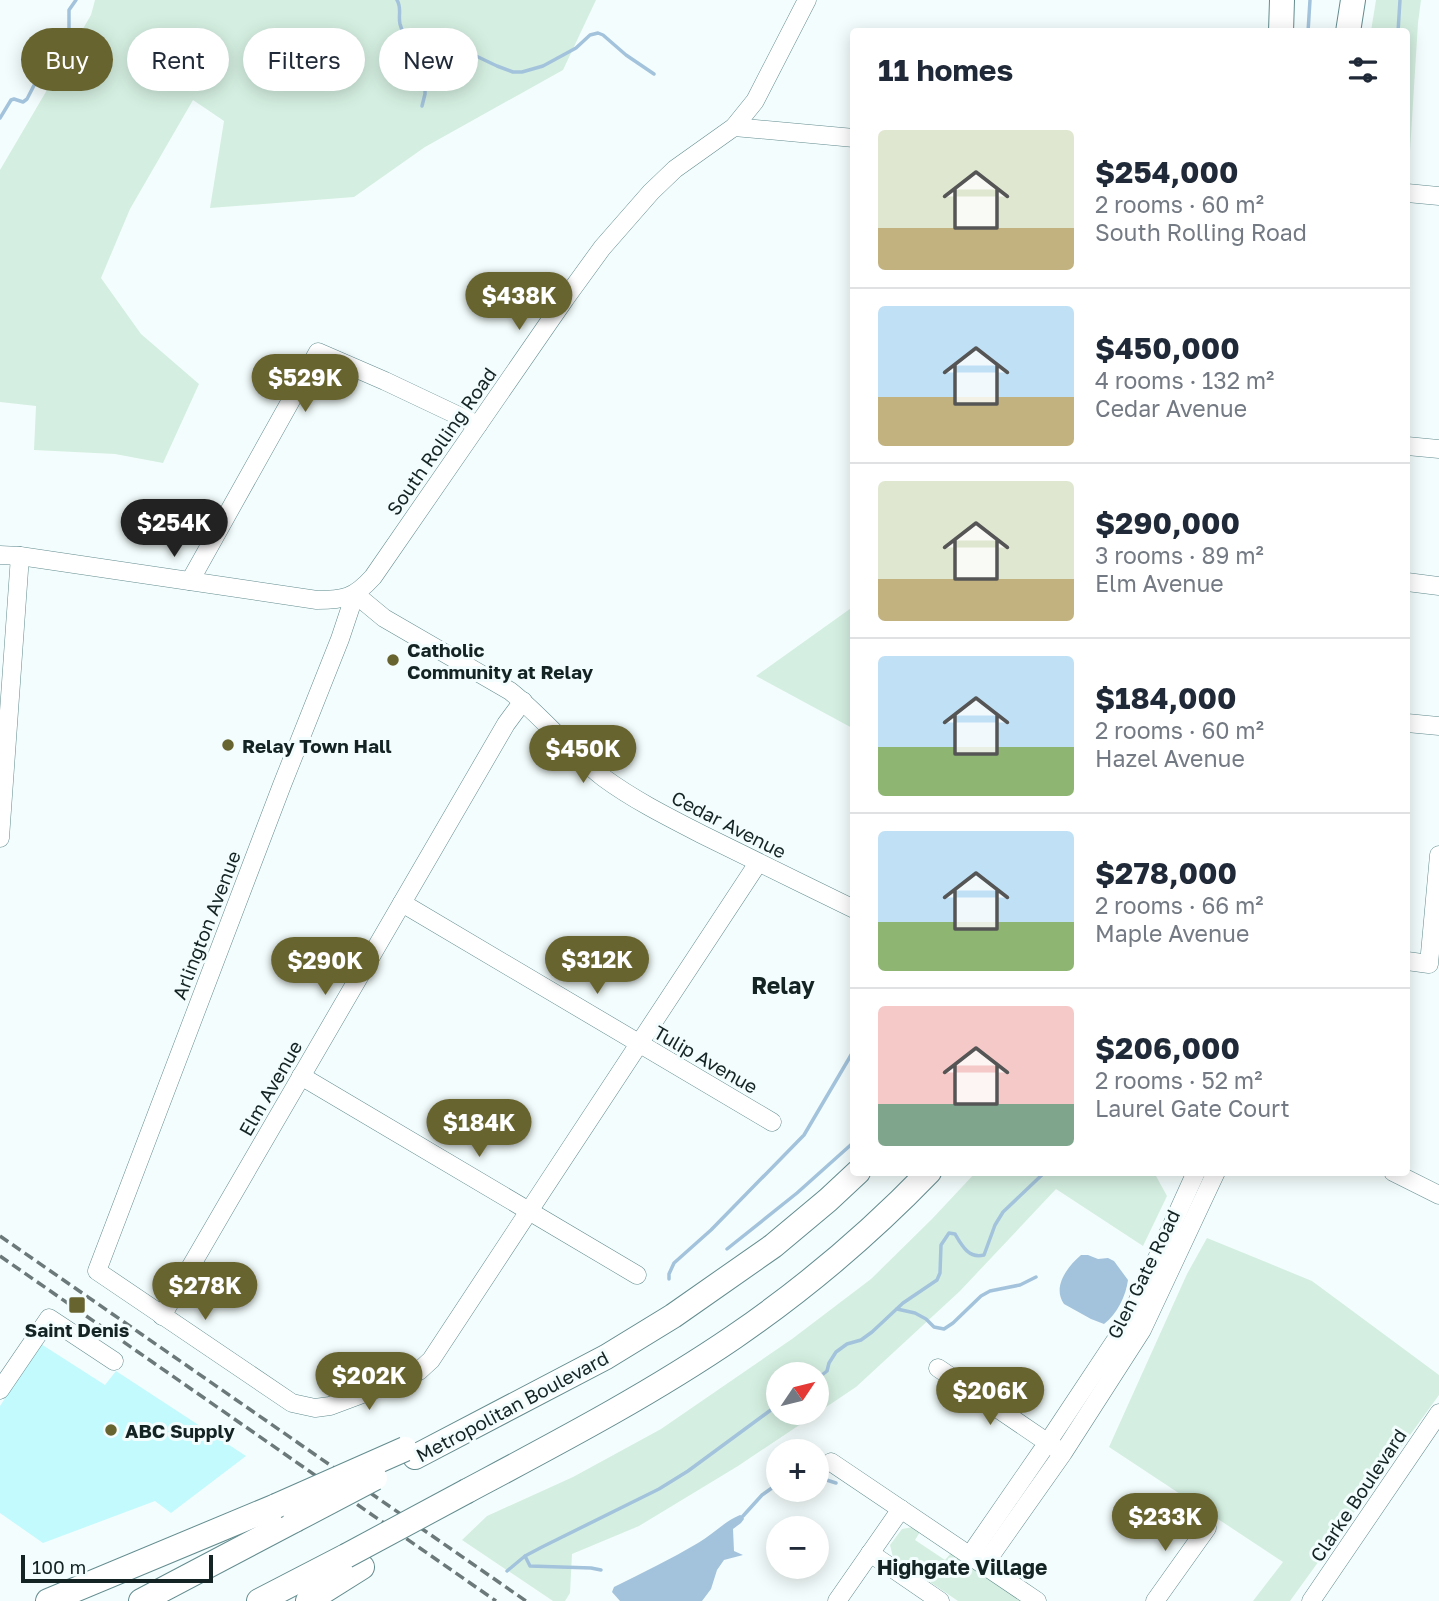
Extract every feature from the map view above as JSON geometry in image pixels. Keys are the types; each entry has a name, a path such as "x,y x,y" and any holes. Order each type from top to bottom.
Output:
{"highway":[{"path":"1265,0 1265,28"},
{"path":"1281,28 1282,0"},
{"path":"1342,28 1344,0"},
{"path":"1350,28 1353,0"},
{"name":"Metropolitan Boulevard","path":"141,1601 286,1513 606,1357 673,1316 773,1246 854,1176"},
{"path":"259,1601 354,1561 474,1496 548,1448 684,1369 735,1336 803,1286 861,1237 925,1176"},
{"path":"48,1601 286,1513"},
{"path":"308,1601 354,1561"}],"street":[{"name":"South Rolling Road","path":"355,594 373,577 602,248 632,212 675,169 734,127 755,101 807,0"},
{"path":"734,127 850,138"},
{"path":"1410,193 1439,196"},
{"path":"190,581 318,352 478,425"},
{"path":"1410,446 1439,449"},
{"path":"0,555 317,600 337,600 355,594"},
{"path":"0,838 20,556"},
{"path":"1410,582 1439,586"},
{"name":"Cedar Avenue","path":"355,594 384,618 510,691 602,777 626,793 758,863 850,907"},
{"name":"Arlington Avenue","path":"162,1316 97,1271 355,594"},
{"name":"Elm Avenue","path":"162,1316 506,724 523,701"},
{"path":"1410,723 1439,726"},
{"path":"1410,961 1429,964 1439,855"},
{"path":"162,1316 292,1404 315,1408 330,1406 419,1371 431,1360 758,863"},
{"name":"Tulip Avenue","path":"402,903 772,1122"},
{"path":"301,1076 637,1275"},
{"name":"Glen Gate Road","path":"1055,1448 1129,1320 1194,1176"},
{"name":"Glen Gate Road","path":"977,1560 1055,1448 1142,1331 1214,1176"},
{"path":"1401,1176 1439,1195"},
{"path":"0,1390 48,1318 114,1361"},
{"path":"938,1368 1055,1448"},
{"name":"Clarke Boulevard","path":"1311,1601 1434,1435 1439,1413"},
{"path":"831,1462 1037,1601"},
{"path":"837,1601 901,1509"},
{"path":"1155,1601 1207,1528"},
{"path":"870,1553 940,1601"}],"shaded area":[{"path":"1081,1255 1114,1261 1128,1280 1120,1304 1104,1324 1064,1304 1061,1298 1060,1284 1071,1265"},
{"path":"41,1344 105,1385 116,1371 246,1456 171,1513 155,1501 43,1543 0,1513 0,1406"},
{"path":"740,1515 744,1519 733,1529 734,1551 743,1555 724,1560 717,1570 711,1589 702,1601 620,1601 612,1592 614,1587 688,1549"}],"green space":[{"path":"95,0 596,0 563,70 425,147 354,197 210,208 224,121 193,100 130,209 101,278 141,334 199,384 163,463 115,454 34,450 36,406 0,402 0,170 46,91 113,91 113,28 83,28"},
{"path":"1376,0 1421,0 1410,151 1410,28 1371,28"},
{"path":"850,609 850,727 756,676"},
{"path":"972,1176 1156,1176 1167,1196 1143,1246 1056,1189 960,1291 856,1387 830,1404 830,1362 766,1362 766,1425 799,1425 778,1439 766,1439 766,1447 639,1526 572,1554 570,1593 565,1601 553,1601 462,1540 487,1516 573,1477 661,1429 792,1339 871,1279"},
{"path":"1207,1238 1312,1281 1439,1375 1439,1395 1290,1601 1253,1601 1283,1562 1109,1447 1187,1274"},
{"path":"913,1527 920,1532 915,1540 945,1560 951,1553 1022,1601 958,1601 893,1557 890,1545 902,1529"}],"waterway":[{"path":"0,118 11,100 23,102 27,99 46,62 66,44 69,10 76,0"},
{"path":"397,0 404,33 413,48 425,59 474,55 513,72 522,72 543,66 576,48 590,35 598,33 654,74"},
{"path":"1308,28 1310,0"},
{"path":"1398,28 1400,0"},
{"path":"422,106 425,91"},
{"path":"669,1279 674,1263 711,1230 804,1135 850,1057"},
{"path":"727,1249 797,1193 850,1146"},
{"path":"830,1362 836,1352 847,1344 861,1340 903,1303 937,1280 940,1273 941,1245 949,1233 955,1234 970,1253 984,1255 1003,1212 1041,1176"},
{"path":"897,1309 915,1313 934,1327 944,1329 981,1296 990,1291 1020,1285 1036,1277"},
{"path":"507,1571 525,1556 659,1489 766,1414"},
{"path":"829,1481 836,1483"},
{"path":"743,1516 766,1492"},
{"path":"525,1556 530,1566 601,1570"}],"railway":[{"path":"0,1236 526,1601"},
{"path":"0,1256 496,1601"}],"place":[{"name":"Catholic Community at Relay","path":"393,660"},
{"name":"Relay Town Hall","path":"228,745"},
{"name":"Saint Denis","path":"77,1305"},
{"name":"ABC Supply","path":"111,1430"}],"district":[{"name":"Relay","path":"783,985"},
{"name":"Highgate Village","path":"962,1567"}]}
